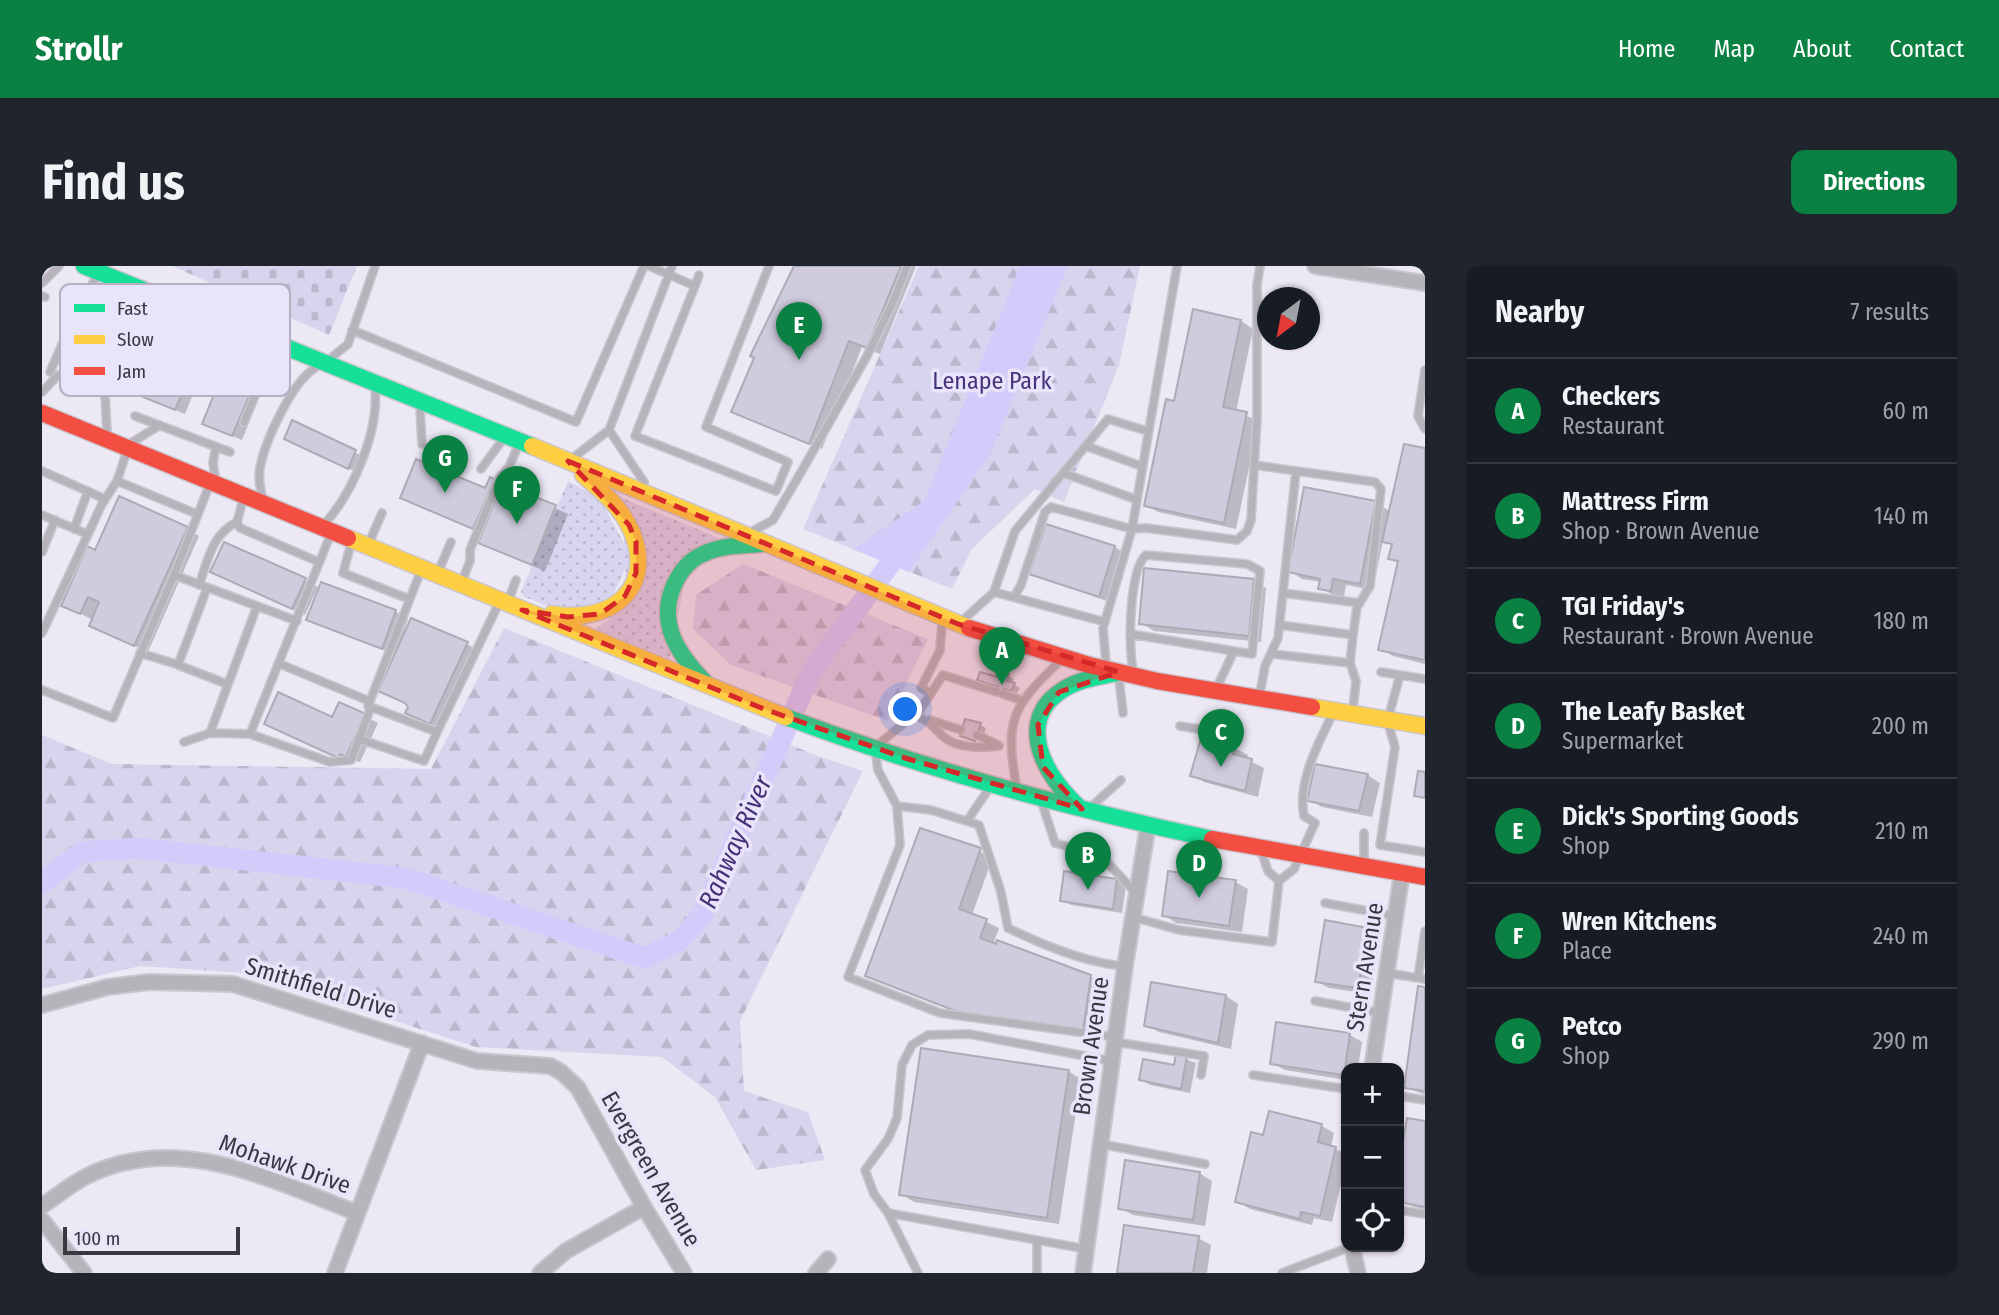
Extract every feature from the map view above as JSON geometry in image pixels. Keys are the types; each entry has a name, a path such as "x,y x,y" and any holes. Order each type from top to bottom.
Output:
{"highway":[{"path":"95,268 131,284"},
{"path":"290,349 653,495 950,621 1063,657 1135,676 1214,692 1425,726"},
{"path":"42,413 713,689 875,747 992,785 1084,810 1262,849 1425,877"},
{"path":"510,605 568,617 600,614 625,596 636,573 636,542 629,525 612,501 568,461"},
{"path":"713,689 687,664 668,630 666,608 673,586 684,568 703,553 767,543"},
{"path":"1084,810 1062,793 1043,767 1036,742 1038,725 1044,710 1059,692 1113,671"}],"street":[{"path":"1318,266 1425,284"},
{"name":"Brown Avenue","path":"1083,1273 1125,965 1148,825"},
{"name":"Stern Avenue","path":"1374,1063 1402,873"},
{"name":"Smithfield Drive","path":"42,1005 108,987 149,982 233,984 477,1061 550,1066 570,1079 578,1088"},
{"path":"335,1273 422,1043"},
{"name":"Evergreen Avenue","path":"578,1088 684,1273"},
{"name":"Mohawk Drive","path":"42,1206 85,1177 104,1169 124,1162 166,1157 225,1164 357,1213"},
{"path":"540,1273 566,1251 644,1207"},
{"path":"42,1220 84,1273"},
{"path":"1352,1252 1358,1273"},
{"path":"816,1273 828,1259"}],"lane":[{"path":"42,283 59,266"},
{"path":"290,394 302,377 344,349 375,266"},
{"path":"352,330 576,422 646,266 671,270 695,286"},
{"path":"699,275 635,436 776,491 789,463 706,427 769,266"},
{"path":"747,535 773,520 867,356 907,266"},
{"path":"1123,713 1113,671 1102,641 1132,529 1135,499 1177,266"},
{"path":"1014,597 1021,585 1045,512 1051,507 1132,529 1146,528 1237,540 1247,531 1251,520 1254,465 1260,266"},
{"path":"568,461 609,430 671,270"},
{"path":"42,392 60,357"},
{"path":"1425,370 1418,416 1425,429"},
{"path":"250,734 319,562 326,529 342,502 373,429 377,407 374,383"},
{"path":"105,396 107,439"},
{"path":"244,422 254,396"},
{"path":"263,504 260,468 289,396"},
{"path":"419,401 422,444"},
{"path":"135,416 230,452"},
{"path":"931,693 921,688 940,650 950,621 988,600 994,592 1015,531 1108,419 1147,431"},
{"path":"42,633 105,499 117,481 127,448 160,425"},
{"path":"609,430 653,495"},
{"path":"481,469 512,439"},
{"path":"461,585 470,561 470,550 500,477 509,467 512,439"},
{"path":"1086,446 1141,466"},
{"path":"42,690 113,718 197,514 214,484 213,462 216,447"},
{"path":"1254,465 1375,482 1381,489 1370,586 1360,603 1353,635 1350,663 1356,681 1352,714"},
{"path":"42,471 105,499"},
{"path":"1259,699 1263,670 1273,654 1280,625 1296,471"},
{"path":"1063,473 1135,499"},
{"path":"117,481 197,514"},
{"path":"74,528 88,491"},
{"path":"245,496 237,522 240,528 319,562"},
{"path":"382,513 342,568 343,573 409,599"},
{"path":"42,515 88,534"},
{"path":"42,552 55,520"},
{"path":"199,585 216,538 224,528 237,522"},
{"path":"184,742 210,733 250,734 330,762 351,760 409,599 451,542"},
{"path":"1130,634 1252,654 1260,571 1247,564 1146,555 1140,564 1130,634 1135,676"},
{"path":"174,575 297,621"},
{"path":"359,739 424,761 437,732 510,605 516,580"},
{"path":"180,666 207,588"},
{"path":"994,592 1105,622"},
{"path":"1283,593 1360,603"},
{"path":"210,733 257,606"},
{"path":"1280,625 1353,635"},
{"path":"1214,692 1234,651"},
{"path":"140,653 227,684"},
{"path":"1273,654 1350,663"},
{"path":"1017,792 1010,733 1021,700 1063,657"},
{"path":"280,664 437,732"},
{"path":"1381,671 1425,679"},
{"path":"1021,700 943,675 915,716 875,747 878,770 897,806 900,845 848,977 940,1013 1204,1056 1201,1075"},
{"path":"1400,675 1387,720 1395,747 1380,845 1422,852"},
{"path":"1133,917 1179,930 1272,942 1279,881 1294,869 1315,823 1304,816 1304,799 1314,753 1334,711"},
{"path":"915,716 961,730"},
{"path":"929,720 950,741 976,748 999,746"},
{"path":"1180,726 1217,732"},
{"path":"977,735 1010,749"},
{"path":"1084,810 1121,780"},
{"path":"967,821 992,785"},
{"path":"1041,798 1055,844 1102,857 1137,894"},
{"path":"897,806 931,810 979,825 1001,892 1009,928 1038,943 1110,965 1125,965"},
{"path":"1364,833 1364,867"},
{"path":"1262,849 1265,865 1279,881"},
{"path":"1402,873 1422,852"},
{"path":"1325,903 1395,916"},
{"path":"1387,973 1422,978 1425,930"},
{"path":"1315,1001 1381,1013"},
{"path":"916,1272 888,1213 874,1194 865,1170 888,1139 897,1118 902,1065 912,1045 928,1035 969,1034 1112,1061"},
{"path":"1253,1075 1341,1088"},
{"path":"1404,1097 1425,1100"},
{"path":"1101,1144 1205,1164"},
{"path":"1404,1211 1425,1214"},
{"path":"888,1213 1086,1249"},
{"path":"1037,1240 1037,1273"},
{"path":"1282,1273 1341,1251"}],"highlighted area":[{"path":"568,461 958,624 1119,672 1059,692 1038,725 1043,767 1082,809 905,758 764,709 522,610 568,617 600,614 625,596 636,573 636,542 629,525"}],"green space":[{"path":"172,266 357,266 329,335 290,318 290,284 213,284"},
{"name":"Lenape Park","path":"919,266 1140,266 1119,365 1064,502 1035,489 972,549 952,589 803,529"},
{"path":"568,481 599,497 631,556 610,601 559,611 525,597 521,592"},
{"path":"622,498 719,538 690,553 670,659 596,629 627,605"},
{"path":"743,564 928,639 888,721 731,665 693,629 696,595"},
{"path":"504,628 818,756 863,771 740,1021 744,1091 808,1112 825,1160 756,1170 715,1097 662,1057 476,1047 246,973 140,966 42,989 42,735 112,764 431,769"}],"shaded area":[{"path":"1020,266 1068,266 990,455 909,572 853,549 924,501"}],"building":[{"path":"794,266 901,266 867,348 849,341 809,444 731,412 754,358 750,356"},
{"path":"1193,309 1241,320 1223,407 1247,412 1224,523 1144,506 1166,399 1174,401"},
{"path":"143,396 181,396 175,410"},
{"path":"213,396 249,396 232,436 202,424"},
{"path":"292,420 356,450 348,469 284,439"},
{"path":"1404,444 1425,448 1425,660 1378,650 1398,561 1388,559 1392,544 1382,542"},
{"path":"416,459 485,488 490,477 495,479 473,529 400,498"},
{"path":"502,484 556,505 532,565 478,543"},
{"path":"1304,487 1376,501 1360,584 1333,579 1331,591 1318,589 1320,579 1288,572"},
{"path":"119,496 188,527 134,646 89,626 99,602 88,597 80,614 61,606 87,546 95,550"},
{"path":"1046,524 1115,546 1099,597 1029,574"},
{"path":"224,542 306,578 292,609 210,572"},
{"path":"1144,568 1254,579 1249,636 1139,624"},
{"path":"321,582 396,610 382,649 306,620"},
{"path":"411,618 468,642 430,724 405,713 408,707 405,703 378,691"},
{"path":"980,672 1002,678 1004,672 1009,674 1007,681 1015,683 1011,691 1004,689 1002,697 996,695 998,687 977,680"},
{"path":"278,692 332,717 339,702 366,714 346,757 340,754 338,758 264,724"},
{"path":"965,719 981,723 975,741 960,736"},
{"path":"1201,738 1236,746 1233,754 1252,759 1245,791 1190,776"},
{"path":"1315,764 1368,774 1359,811 1307,801"},
{"path":"1418,771 1425,772 1425,798 1414,796"},
{"path":"920,828 981,848 959,909 987,919 980,938 996,944 997,940 1091,975 1083,1031 958,1012 865,976"},
{"path":"1064,871 1117,879 1113,909 1060,901"},
{"path":"1168,871 1236,880 1229,926 1162,916"},
{"path":"1325,920 1368,928 1358,988 1315,982"},
{"path":"1151,982 1226,995 1218,1043 1144,1026"},
{"path":"1418,986 1425,987 1425,1091 1404,1088"},
{"path":"1276,1022 1350,1033 1346,1063 1341,1063 1341,1075 1270,1064"},
{"path":"921,1048 1069,1070 1047,1218 899,1195"},
{"path":"1176,1054 1187,1056 1181,1089 1139,1080 1143,1059 1174,1065"},
{"path":"1269,1111 1322,1124 1318,1142 1336,1147 1320,1216 1301,1212 1300,1219 1235,1202 1251,1132 1263,1135"},
{"path":"1407,1118 1425,1121 1425,1207 1404,1203 1404,1135"},
{"path":"1125,1160 1200,1172 1193,1220 1118,1209"},
{"path":"1124,1225 1199,1236 1193,1273 1117,1273"}],"waterway":[{"name":"Rahway River","path":"42,883 81,852 138,848 405,878 645,958 679,941 702,916 812,671 906,542"}],"traffic: fast":[{"path":"84,266 129,284"},
{"path":"290,349 532,446"},
{"path":"704,681 679,649 669,625 669,599 674,585 686,567 703,554 724,547 761,544"},
{"path":"1080,808 1067,796 1046,766 1037,733 1040,717 1048,702 1064,689 1083,681 1117,673"},
{"path":"786,717 891,754 997,786 1212,839"}],"traffic: slow":[{"path":"532,446 969,628"},
{"path":"552,614 591,614 608,608 622,599 632,587 637,572 638,553 628,523 611,500 583,475"},
{"path":"348,538 786,717"},
{"path":"1312,707 1425,726"}],"traffic: jam":[{"path":"42,413 348,538"},
{"path":"969,628 1089,665 1157,681 1312,707"},
{"path":"1212,839 1425,877"}],"place":[{"name":"Dick's Sporting Goods","path":"799,360"},
{"name":"Petco","path":"445,493"},
{"name":"Wren Kitchens","path":"517,524"},
{"name":"Checkers","path":"1002,685"},
{"name":"TGI Friday's","path":"1221,767"},
{"name":"Mattress Firm","path":"1088,890"},
{"name":"The Leafy Basket","path":"1199,898"}]}
